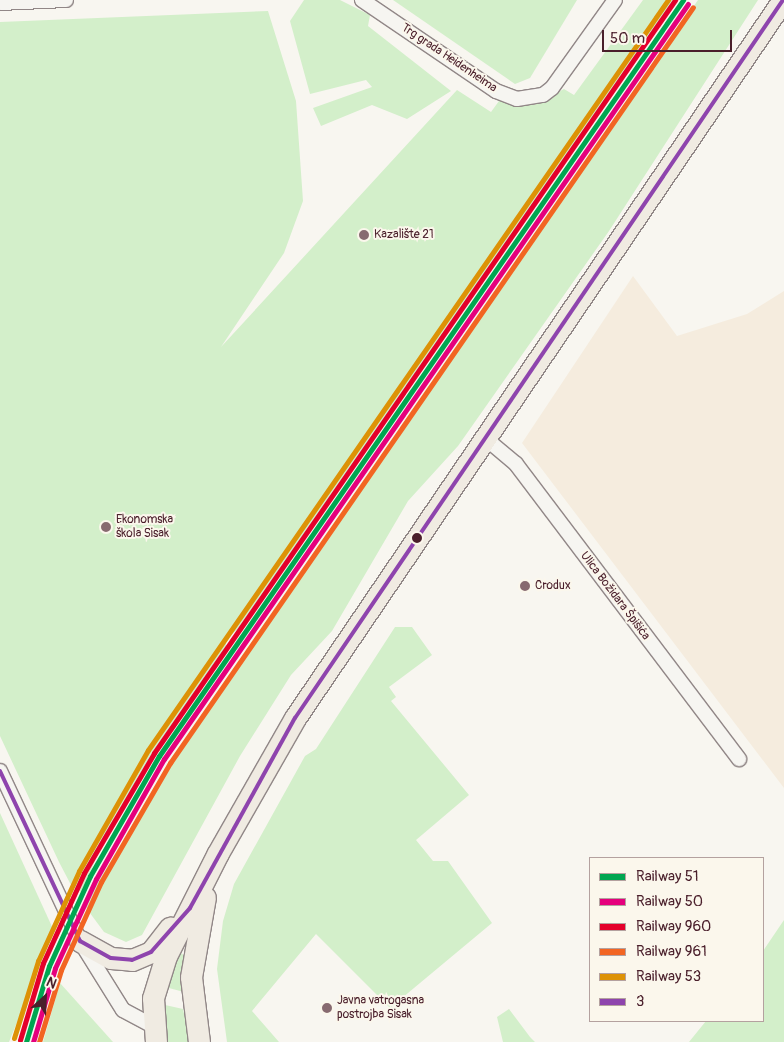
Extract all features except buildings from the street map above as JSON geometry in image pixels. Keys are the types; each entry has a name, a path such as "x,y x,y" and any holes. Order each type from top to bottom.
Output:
{"main road":[{"path":"155,1034 155,987 190,908 218,853 295,718 783,0"},
{"path":"199,1042 192,1000 193,951 218,853"},
{"path":"80,941 111,958 143,958 190,908"}],"street":[{"path":"0,3 66,0"},
{"name":"Trg grada Heidenheima","path":"362,0 496,91 517,99 543,95 552,88 615,0"},
{"name":"Ulica Božidara Špišića","path":"485,438 516,464 739,760"},
{"path":"0,771 80,941 123,1010 155,1034"}],"shaded area":[{"path":"633,276 677,336 747,314 784,291 784,788 522,443"}],"green space":[{"path":"304,0 340,0 370,15 368,26 451,91 407,119 372,105 321,126 313,108 372,87 366,80 310,94 290,21"},
{"path":"393,0 577,0 530,78 515,84"},
{"path":"643,0 678,0 244,624 226,639 226,648 116,814 81,892 71,885 59,862 0,736 0,22 268,11 296,101 303,201 284,253 221,347 457,90 491,112 499,101 534,105 564,89 574,95"},
{"path":"698,0 758,0 609,231 458,446 408,501 332,631 291,675 240,756 142,935 126,942 104,932 84,905 171,762"},
{"path":"395,627 412,627 432,655 389,687 396,697 391,701 469,795 416,840 433,861 448,861 492,923 390,1008 316,934 252,1011 279,1042 227,1042 217,969 223,921 234,884 305,756 316,749"},
{"path":"0,813 54,931 9,1042 0,1042"},
{"path":"784,920 784,1042 689,1042 705,1022 764,1022 764,950"},
{"path":"178,951 185,956 184,992 165,987"},
{"path":"60,983 113,1042 43,1042"},
{"path":"165,1005 183,1009 190,1042 167,1042"},
{"path":"509,1009 535,1042 503,1042 497,1017"}],"rail line":[{"name":"53","path":"14,1038 38,961 79,871 148,750 668,0"},
{"name":"960","path":"20,1040 43,963 84,873 154,753 675,0"},
{"name":"51","path":"26,1042 49,966 90,876 159,756 683,0"},
{"name":"50","path":"33,1042 55,968 96,879 164,759 688,4"},
{"name":"961","path":"39,1042 61,970 101,882 170,763 693,7"}],"transit line":[{"name":"3","path":"0,771 80,941 111,958 132,960 151,952 190,908 295,718 783,0"}],"place":[{"name":"Kazalište 21","path":"364,235"},
{"name":"Ekonomska škola Sisak","path":"106,527"},
{"name":"Crodux","path":"525,586"},
{"name":"Javna vatrogasna postrojba Sisak","path":"327,1008"}]}
